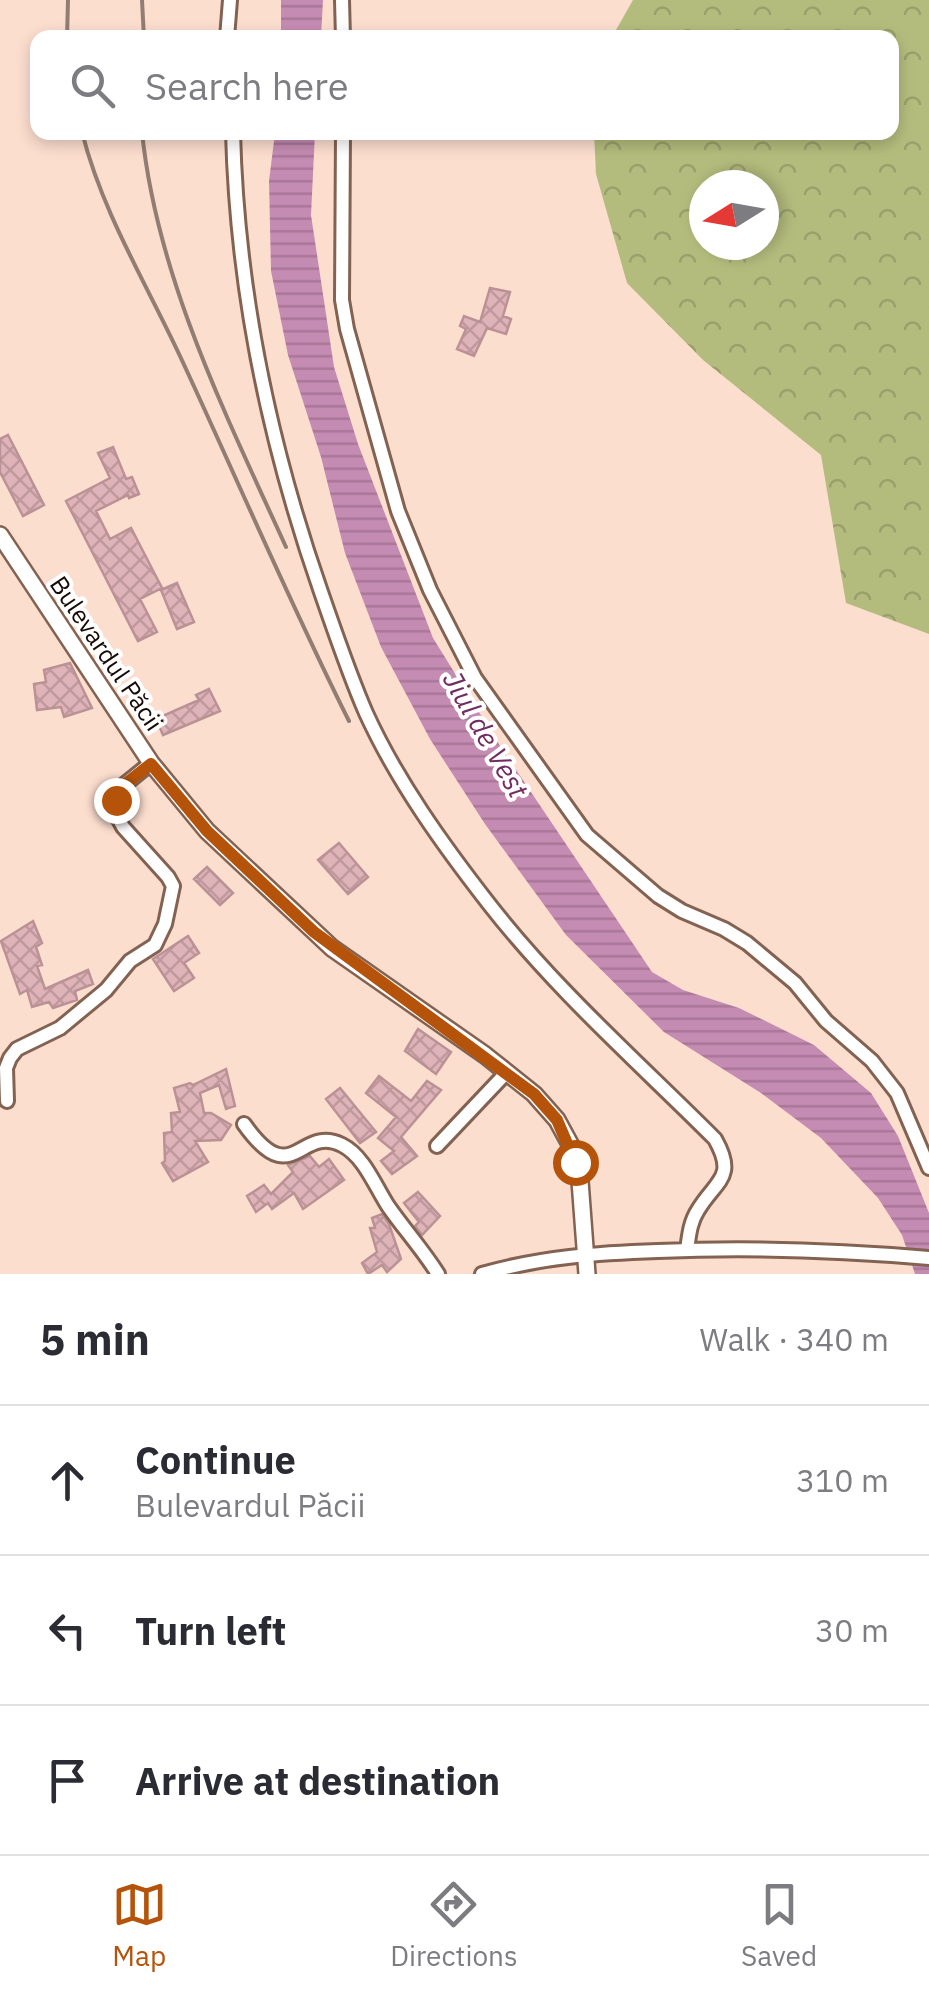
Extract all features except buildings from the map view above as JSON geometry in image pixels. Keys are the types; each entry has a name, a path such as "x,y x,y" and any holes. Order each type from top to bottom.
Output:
{"main road":[{"name":"Bulevardul Păcii","path":"0,536 151,764 207,831 314,932 507,1072 546,1107 570,1144 580,1181 587,1274"}],"street":[{"path":"227,30 230,0"},
{"path":"342,0 343,30"},
{"path":"233,140 246,290 257,368 272,434 298,528 366,713 414,796 489,904 578,1007 715,1139 723,1153 723,1180 699,1208 689,1231 687,1250"},
{"path":"343,140 342,300 350,342 398,511 430,590 475,678 588,835 670,904 748,943 795,983 826,1020 872,1061 896,1094 929,1168"},
{"path":"7,1101 6,1068 17,1049 60,1028 160,937 173,886 116,814 119,789 151,764"},
{"path":"437,1146 507,1072"},
{"path":"244,1124 260,1146 287,1158 327,1142 345,1146 364,1166 387,1205 438,1274"},
{"path":"482,1274 586,1254 687,1250 785,1248 929,1258"}],"green space":[{"path":"633,0 929,0 929,634 846,603 821,455 703,360 627,283 596,174 594,140 899,140 899,30 616,30"}],"water":[{"path":"281,0 323,0 321,30 281,30"},
{"name":"Jiul de Vest","path":"274,140 315,140 311,215 334,367 358,444 433,638 500,746 652,972 683,990 739,1008 814,1045 871,1093 898,1136 929,1213 929,1274 915,1274 902,1235 878,1198 821,1138 761,1093 664,1032 566,935 485,824 430,739 381,647 345,553 321,457 288,355 271,271 269,181"}],"railway":[{"path":"67,30 68,0"},
{"path":"142,0 144,30"},
{"path":"84,140 115,223 349,721"},
{"path":"143,140 162,240 178,293 218,396 286,547"}],"route":[{"path":"116,800 119,789 151,764 207,831 314,932 534,1094 557,1120 575,1162"}]}
